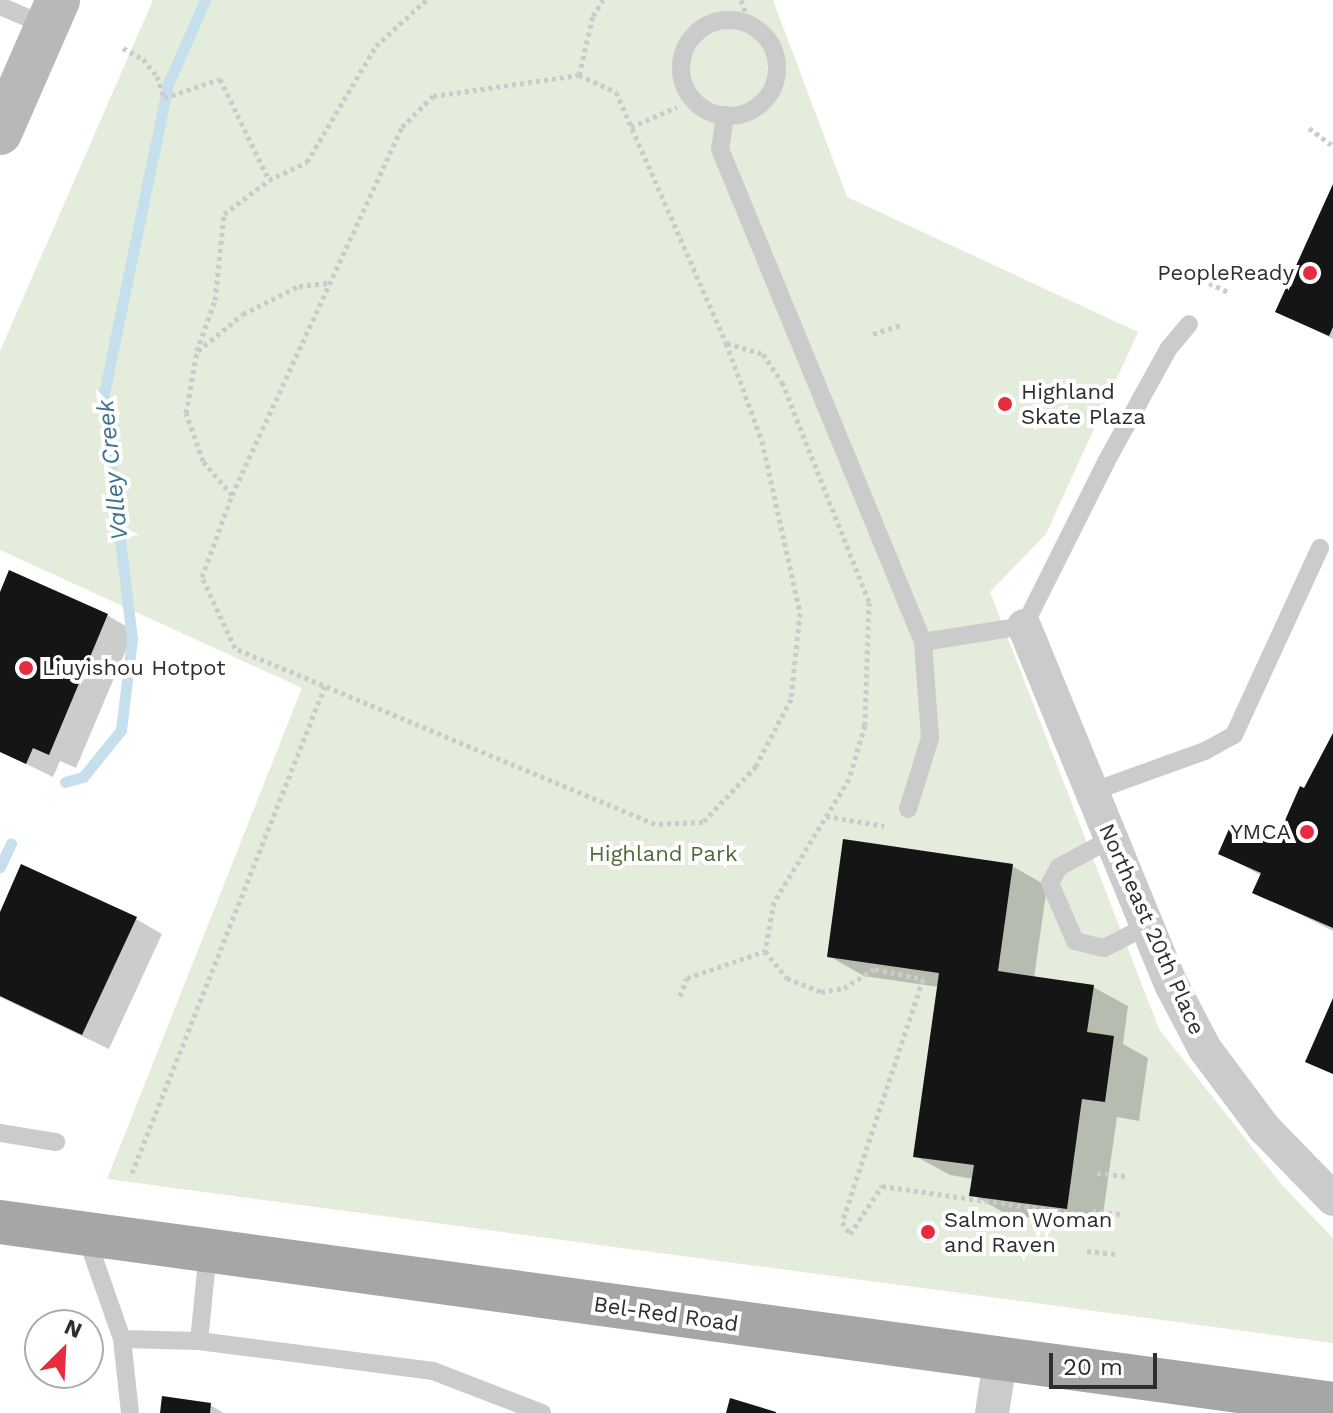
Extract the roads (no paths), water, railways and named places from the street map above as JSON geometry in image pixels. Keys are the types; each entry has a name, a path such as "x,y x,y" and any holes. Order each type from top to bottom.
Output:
{"main road":[{"path":"0,133 52,13"},
{"name":"Bel-Red Road","path":"0,1222 1000,1361 1333,1404"}],"street":[{"name":"Northeast 20th Place","path":"1024,626 1147,926 1205,1049 1264,1128 1333,1199"},
{"path":"992,1413 1000,1361"}],"lane":[{"path":"0,6 52,13"},
{"path":"727,20 751,26 776,54 775,86 755,110 725,115 695,104 685,91 681,59 692,38 711,23 727,20"},
{"path":"725,115 720,149 923,642 930,738 908,809"},
{"path":"923,642 1024,626 1106,462 1169,348 1189,324"},
{"path":"1091,792 1205,751 1234,735 1320,548"},
{"path":"1111,839 1059,867 1050,883 1075,941 1104,948 1147,926"},
{"path":"0,1133 56,1142"},
{"path":"85,1234 122,1339 130,1413"},
{"path":"199,1341 208,1251"},
{"path":"122,1339 199,1341 433,1371 542,1413"}],"waterway":[{"name":"Valley Creek","path":"65,782 83,777 121,730 132,639 103,398 168,84 205,0"},
{"name":"Valley Creek","path":"0,867 11,843"}],"place":[{"name":"PeopleReady","path":"1310,273"},
{"name":"Highland Skate Plaza","path":"1005,404"},
{"name":"Liuyishou Hotpot","path":"26,668"},
{"name":"YMCA","path":"1307,832"},
{"name":"Salmon Woman and Raven","path":"928,1232"}],"park label":[{"name":"Highland Park","path":"663,854"}]}
